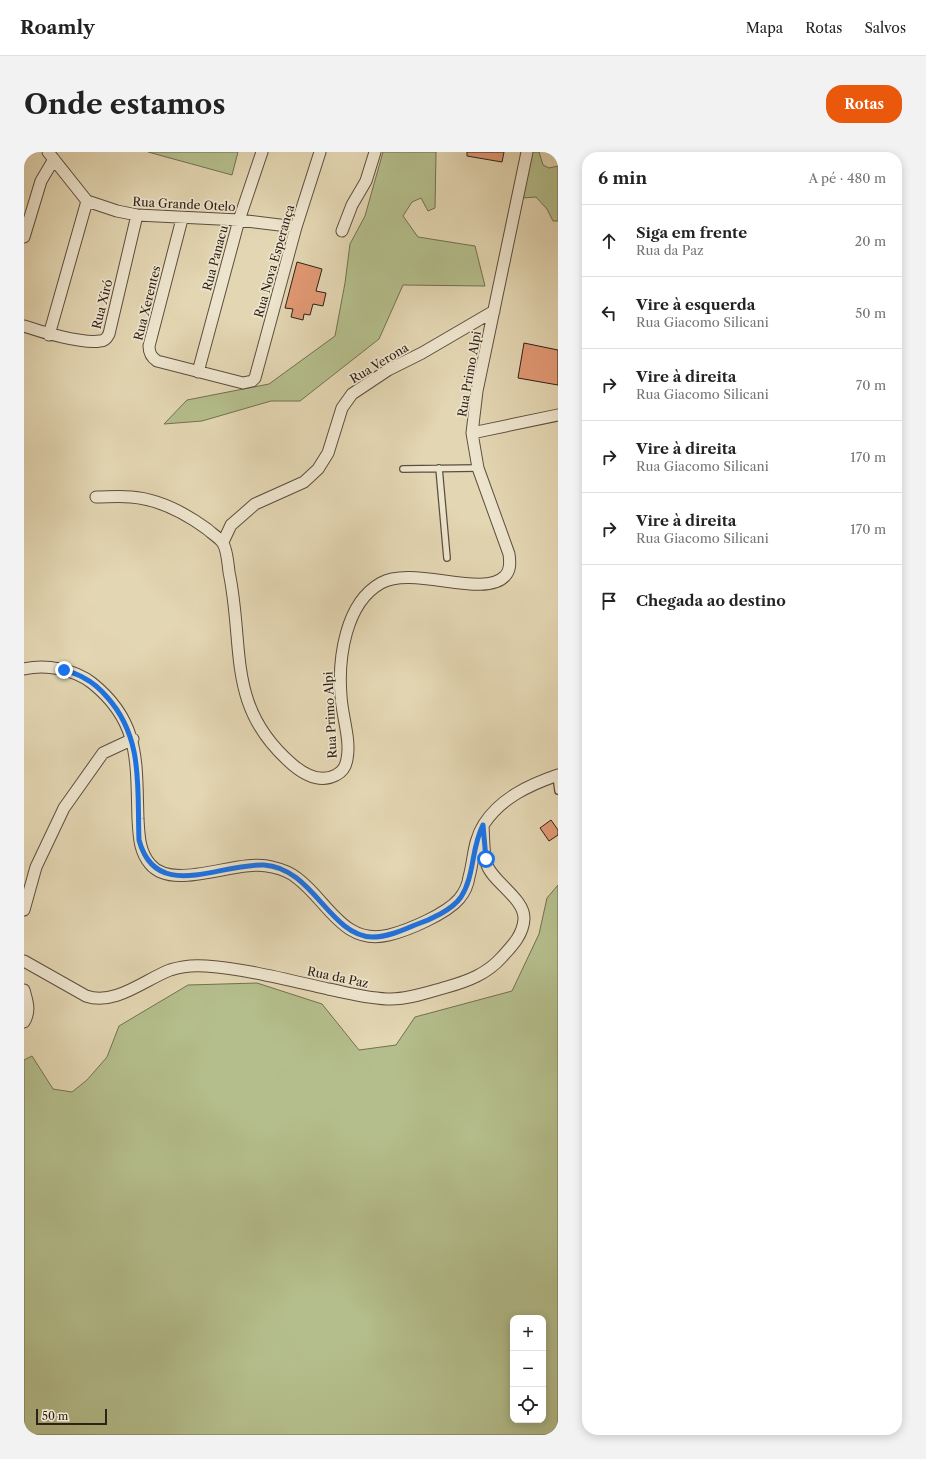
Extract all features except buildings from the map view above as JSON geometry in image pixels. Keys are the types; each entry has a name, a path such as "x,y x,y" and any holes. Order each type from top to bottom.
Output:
{"street":[{"name":"Rua Panacu","path":"198,372 239,220 262,152"},
{"name":"Rua Nova Esperança","path":"255,378 296,227 320,152"},
{"path":"342,231 352,205 366,181 375,152"},
{"name":"Rua Primo Alpi","path":"223,542 232,584 242,681 252,713 262,731 280,754 302,772 315,778 327,778 337,774 344,768 347,761 348,751 341,696 341,668 347,635 354,613 367,593 383,582 399,578 422,578 477,584 495,582 505,576 510,566 509,554 478,468 472,433 477,392 527,152"},
{"path":"24,237 40,181 51,156 87,202 50,335"},
{"name":"Rua Grande Otelo","path":"87,202 116,211 137,215 182,219 239,220 296,227"},
{"name":"Rua Xiró","path":"24,326 50,335 95,342 106,339 109,334 137,215"},
{"name":"Rua Xerentes","path":"182,219 149,346 152,357 157,361 243,384 248,383 255,378"},
{"name":"Rua Verona","path":"223,542 231,525 255,504 300,484 318,469 328,453 342,408 352,394 388,370 422,353 494,311"},
{"path":"472,433 558,415"},
{"path":"96,497 132,497 163,504 191,517 223,542"},
{"path":"24,669 43,667 64,670 85,678 102,691 116,706 133,739 137,776 139,840 143,853 151,866 161,872 177,876 254,865 269,866 284,870 298,878 342,924 357,934 372,937 389,935 424,922 450,907 460,898 469,877 476,838 483,825 512,795 557,775"},
{"path":"24,910 36,867 64,808 103,753 133,739"},
{"name":"Rua da Paz","path":"24,961 86,996 95,999 113,997 171,970 187,966 206,966 265,975 369,998 392,999 414,996 461,983 479,975 495,965 516,942 522,929 524,918 514,898 487,864 483,825"},
{"path":"24,990 28,1007 28,1015 24,1022"}],"lane":[{"path":"439,468 447,558"},
{"path":"403,469 478,468"},
{"path":"557,775 558,791"}],"green space":[{"path":"148,152 238,152 232,175"},
{"path":"383,152 436,152 435,208 428,211 421,198 412,202 403,216 418,237 475,246 485,286 403,285 379,339 300,401 271,401 202,421 164,424 187,400 269,384 335,336 345,283 350,244 365,216"},
{"path":"530,152 539,152 543,165 549,168 558,166 558,221 553,221 547,209 536,197 522,198"},
{"path":"558,885 558,1435 24,1435 24,1060 32,1056 53,1089 72,1092 87,1080 107,1057 119,1026 188,985 257,983 322,1004 359,1050 396,1045 415,1017 512,991 539,934 547,898"}],"route":[{"path":"64,670 85,678 102,691 116,706 126,723 133,739 135,754 139,840 143,853 151,866 161,872 177,876 194,875 234,867 254,865 269,866 284,870 298,878 342,924 357,934 372,937 389,935 424,922 450,907 460,898 469,877 476,838 483,825 486,859"}]}
